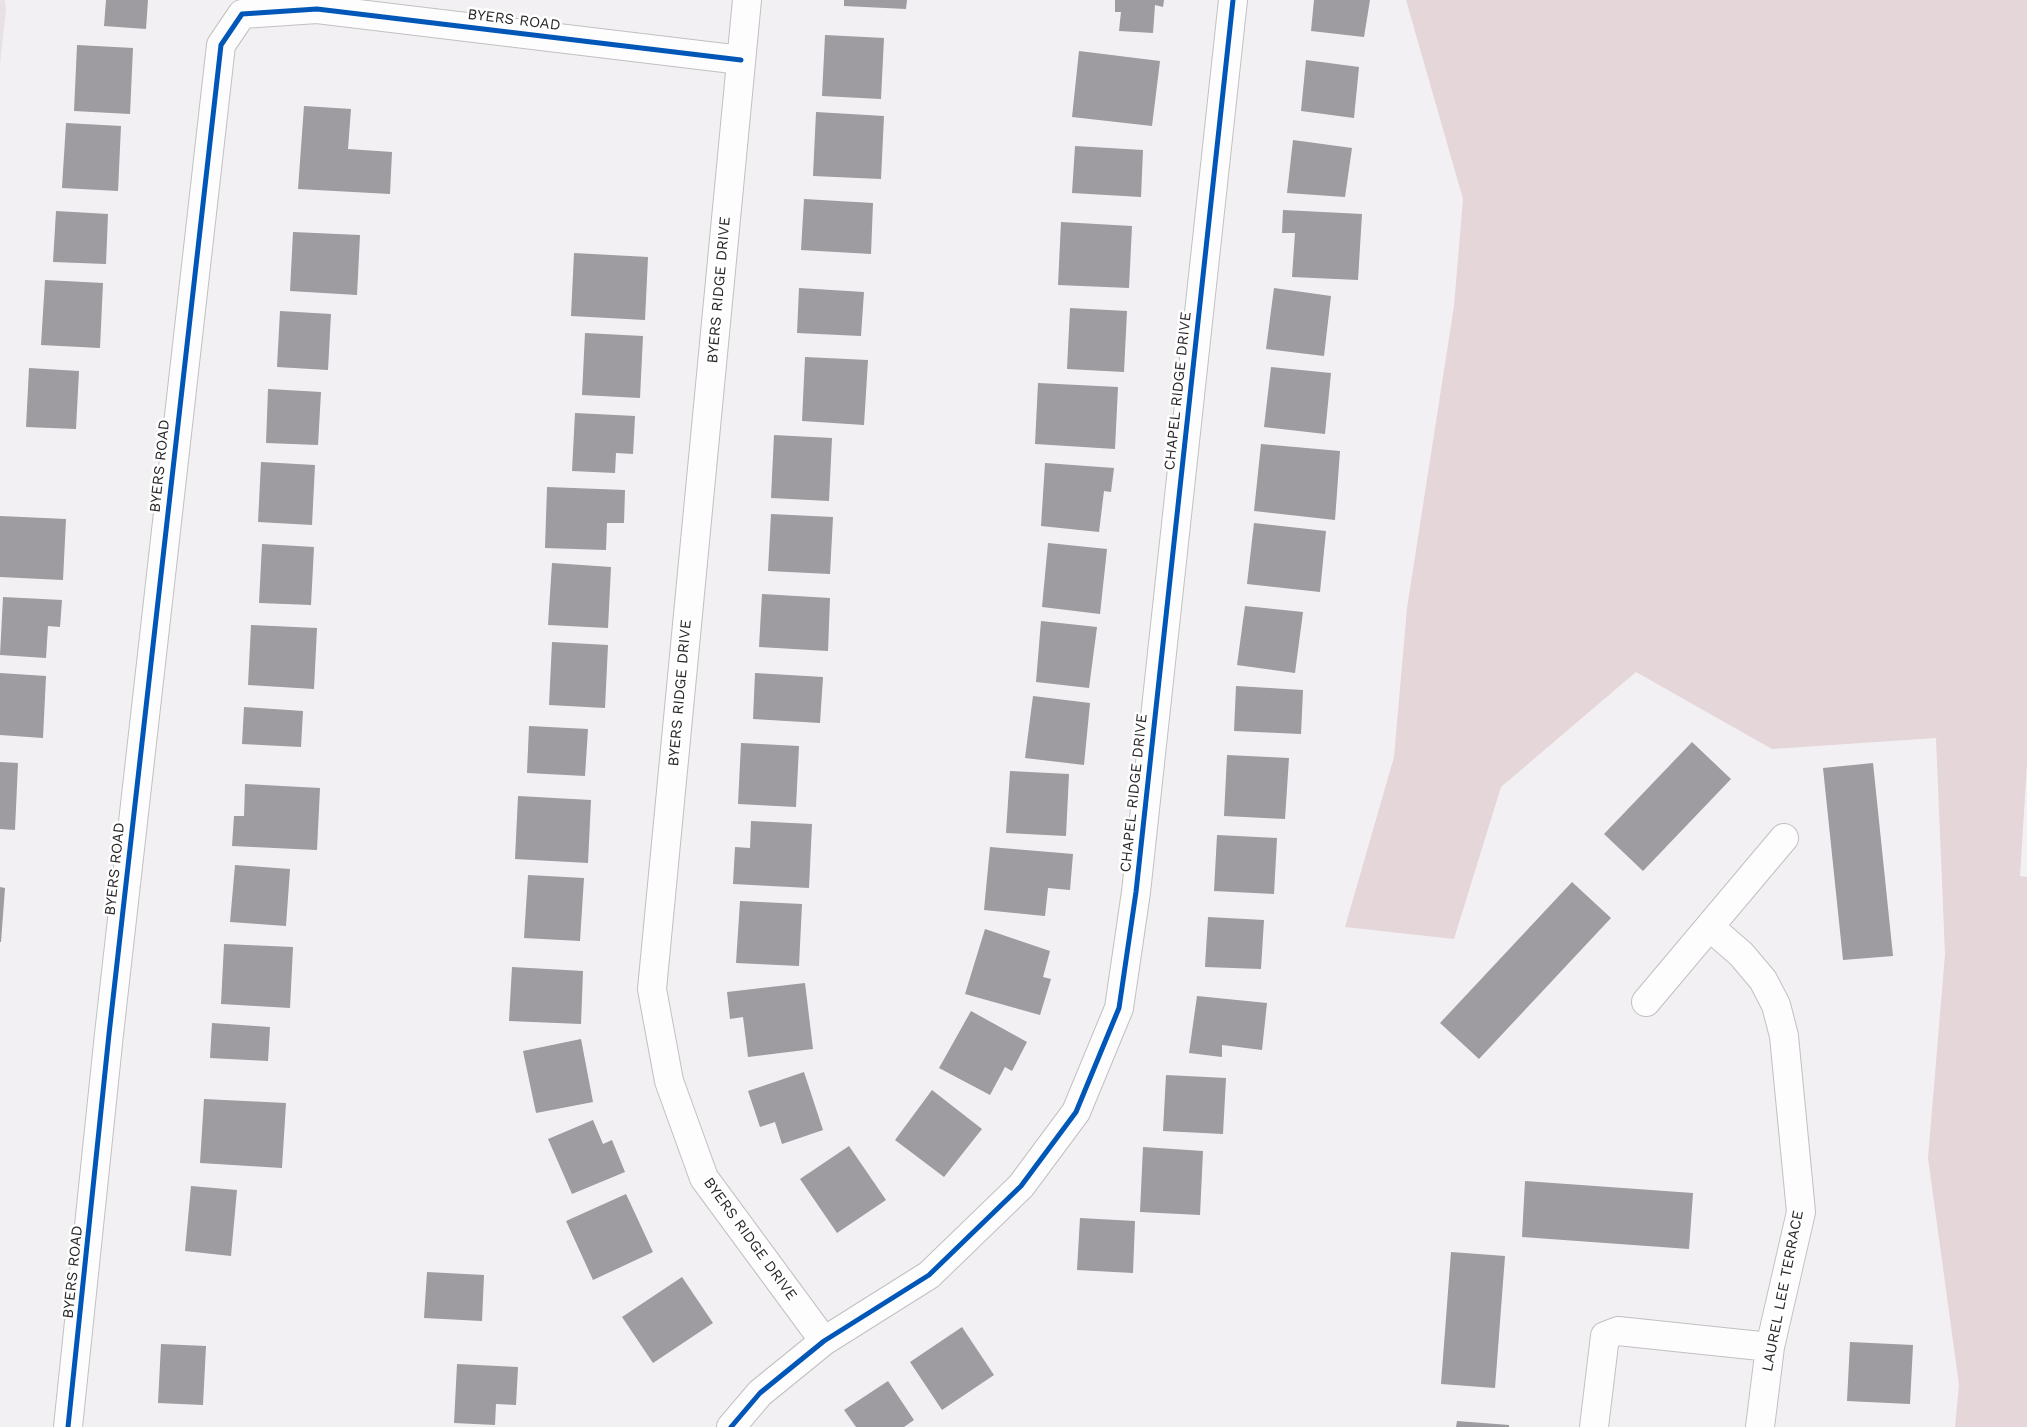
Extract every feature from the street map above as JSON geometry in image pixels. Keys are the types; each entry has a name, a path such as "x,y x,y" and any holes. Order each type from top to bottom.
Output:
{"street":[{"name":"BYERS RIDGE DRIVE","path":"747,0 652,989 669,1081 704,1178 824,1340"},
{"name":"CHAPEL RIDGE DRIVE","path":"731,1427 760,1393 824,1340 929,1275 1022,1186 1076,1112 1119,1008 1138,873 1234,0"},
{"name":"BYERS ROAD","path":"68,1427 109,1034 221,44 242,14 317,9 741,60"},
{"path":"1646,1002 1711,928 1784,838"},
{"name":"LAUREL LEE TERRACE","path":"1711,928 1741,954 1757,973 1776,1005 1784,1036 1788,1095 1801,1212 1770,1347 1760,1427"},
{"path":"1594,1427 1605,1336 1618,1331 1770,1347"}],"shaded area":[{"path":"0,0 5,0 6,10 0,64"},
{"path":"1406,0 2027,0 2027,764 2020,876 2027,877 2027,1427 1955,1427 1959,1385 1928,1158 1945,954 1936,738 1772,749 1636,672 1501,787 1454,939 1345,927 1394,757 1407,608 1454,306 1463,199"}],"building":[{"path":"106,0 148,0 146,29 104,26"},
{"path":"844,0 907,0 906,9 844,6"},
{"path":"1115,0 1164,0 1163,7 1155,5 1153,33 1119,31 1121,12 1115,12"},
{"path":"1314,0 1370,0 1364,37 1311,31"},
{"path":"825,35 884,38 881,99 822,96"},
{"path":"77,45 133,48 130,114 74,111"},
{"path":"1079,51 1160,61 1152,126 1072,117"},
{"path":"1306,60 1359,67 1354,118 1301,111"},
{"path":"304,106 351,109 348,149 392,152 390,194 298,189"},
{"path":"816,112 884,116 881,179 813,176"},
{"path":"66,123 121,126 118,191 62,188"},
{"path":"1293,140 1352,148 1345,197 1287,193"},
{"path":"1075,146 1143,150 1141,197 1072,193"},
{"path":"804,199 873,203 871,254 801,250"},
{"path":"1283,210 1362,214 1358,280 1292,277 1295,233 1282,233"},
{"path":"56,211 108,214 106,264 53,262"},
{"path":"1061,222 1132,226 1129,288 1058,285"},
{"path":"293,232 360,235 357,295 290,291"},
{"path":"574,253 648,257 645,320 571,316"},
{"path":"45,280 103,283 100,348 41,345"},
{"path":"799,288 864,292 861,336 797,333"},
{"path":"1274,288 1331,296 1324,356 1266,349"},
{"path":"1070,308 1127,311 1124,372 1067,369"},
{"path":"280,311 331,314 328,370 277,367"},
{"path":"585,333 643,336 640,398 582,395"},
{"path":"805,357 868,360 864,425 802,421"},
{"path":"1271,367 1331,373 1325,434 1264,427"},
{"path":"29,368 79,371 76,429 26,427"},
{"path":"1038,383 1118,387 1115,449 1035,444"},
{"path":"268,389 321,392 318,445 266,443"},
{"path":"575,413 635,416 633,454 616,453 615,473 572,471"},
{"path":"774,435 832,438 829,501 771,498"},
{"path":"1261,444 1340,451 1335,520 1254,511"},
{"path":"261,462 315,465 312,525 258,522"},
{"path":"1045,463 1114,468 1111,492 1104,491 1099,532 1041,526"},
{"path":"547,487 625,490 624,523 607,523 606,550 545,548"},
{"path":"771,514 833,517 830,574 768,571"},
{"path":"0,516 66,519 63,580 0,577"},
{"path":"1254,523 1326,531 1320,592 1247,584"},
{"path":"1048,543 1107,549 1100,614 1042,607"},
{"path":"262,544 314,547 311,605 259,603"},
{"path":"552,563 611,567 608,628 548,625"},
{"path":"762,594 830,598 828,651 759,647"},
{"path":"3,597 62,600 60,627 48,626 46,658 0,655"},
{"path":"1245,606 1303,612 1295,673 1237,665"},
{"path":"1041,621 1097,627 1089,688 1036,682"},
{"path":"251,625 317,628 314,689 248,685"},
{"path":"552,642 608,645 605,708 549,705"},
{"path":"0,673 46,676 43,738 0,735"},
{"path":"755,673 823,677 820,723 753,719"},
{"path":"1236,686 1303,690 1301,734 1234,731"},
{"path":"1033,696 1090,703 1084,765 1025,758"},
{"path":"244,707 303,711 301,747 242,744"},
{"path":"529,726 588,729 585,776 527,773"},
{"path":"1692,742 1731,779 1643,871 1604,834"},
{"path":"741,743 799,746 796,807 738,804"},
{"path":"1227,755 1289,758 1285,819 1224,816"},
{"path":"0,762 18,763 15,830 0,829"},
{"path":"1873,763 1893,956 1843,960 1823,768"},
{"path":"1010,771 1069,774 1066,836 1006,833"},
{"path":"245,784 320,788 317,850 232,846 234,816 244,816"},
{"path":"518,796 591,800 588,863 515,859"},
{"path":"751,821 812,824 809,888 733,884 735,847 750,848"},
{"path":"1217,835 1277,838 1274,894 1214,891"},
{"path":"990,847 1073,854 1070,890 1048,888 1045,916 984,910"},
{"path":"235,865 290,869 286,926 230,922"},
{"path":"528,875 584,878 580,941 524,938"},
{"path":"1572,882 1611,918 1479,1059 1440,1023"},
{"path":"0,887 5,888 1,942 0,942"},
{"path":"740,901 802,904 799,966 736,963"},
{"path":"1208,917 1264,920 1261,969 1205,967"},
{"path":"985,929 1050,951 1043,977 1051,979 1040,1015 965,994"},
{"path":"224,944 293,947 290,1008 221,1004"},
{"path":"512,967 583,971 581,1024 509,1021"},
{"path":"805,983 813,1049 748,1057 743,1017 730,1019 727,992"},
{"path":"1197,996 1267,1003 1262,1050 1222,1045 1222,1057 1189,1053"},
{"path":"971,1011 1027,1042 1012,1071 1005,1067 990,1095 939,1068"},
{"path":"212,1023 270,1027 268,1061 210,1058"},
{"path":"581,1039 593,1102 536,1113 523,1051"},
{"path":"804,1072 823,1130 782,1144 775,1122 760,1127 748,1091"},
{"path":"1166,1075 1226,1078 1223,1134 1163,1131"},
{"path":"932,1090 982,1129 944,1177 895,1140"},
{"path":"204,1099 286,1103 282,1168 200,1163"},
{"path":"593,1120 603,1144 612,1140 625,1172 572,1194 548,1139"},
{"path":"849,1146 886,1200 837,1233 800,1179"},
{"path":"1143,1147 1203,1151 1200,1215 1140,1212"},
{"path":"1525,1181 1693,1193 1689,1249 1522,1237"},
{"path":"191,1186 237,1190 231,1256 185,1251"},
{"path":"626,1194 653,1252 593,1280 566,1221"},
{"path":"1080,1218 1135,1221 1133,1273 1077,1270"},
{"path":"1451,1252 1505,1256 1495,1388 1441,1384"},
{"path":"427,1272 484,1275 482,1321 424,1318"},
{"path":"682,1277 713,1323 653,1363 622,1317"},
{"path":"962,1327 994,1375 942,1410 910,1362"},
{"path":"1850,1342 1913,1345 1910,1404 1847,1401"},
{"path":"161,1344 206,1346 203,1405 158,1403"},
{"path":"457,1364 518,1367 516,1405 496,1404 495,1425 454,1423"},
{"path":"888,1381 914,1420 904,1427 856,1427 844,1410"},
{"path":"1457,1421 1509,1425 1509,1427 1456,1427"}],"cycle path":[{"path":"731,1427 760,1393 824,1341 929,1275 1021,1186 1076,1112 1119,1008 1136,892 1233,0"},
{"path":"68,1427 109,1034 221,45 242,14 317,9 741,60"}]}
